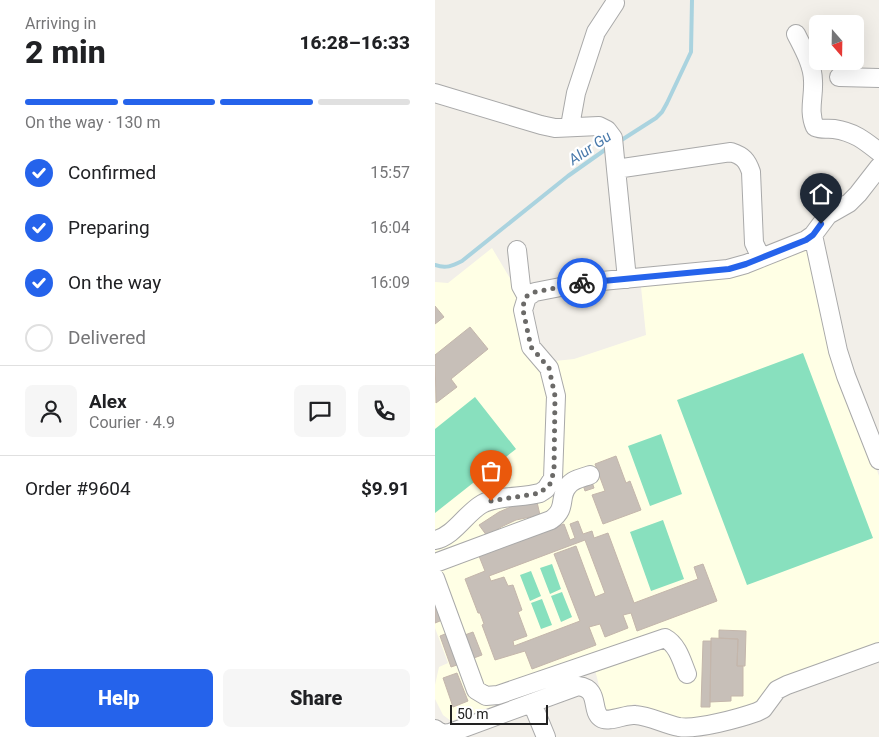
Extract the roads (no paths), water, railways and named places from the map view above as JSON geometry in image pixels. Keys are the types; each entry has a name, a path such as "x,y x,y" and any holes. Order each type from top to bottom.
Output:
{"street":[{"path":"570,126 584,64 596,32 615,3"},
{"path":"796,34 807,57 813,80 811,120 815,127 821,130 834,129 858,135 879,152"},
{"path":"839,77 879,78"},
{"path":"435,93 541,126 555,128 599,126 607,130 615,154 627,278"},
{"path":"615,154 731,152 740,155 748,162 751,172 755,243 761,258"},
{"path":"527,296 535,292 581,283 729,269 761,258 799,244 813,235 828,215 849,203 858,194 879,167"},
{"path":"813,235 838,351 879,460"},
{"path":"435,540 445,537 469,513 484,503 540,493 546,489 553,478 556,409 554,387 549,368 531,347 523,310 527,296 521,286 517,250"},
{"path":"435,563 551,520 561,512 565,490 569,485 575,480 590,475"},
{"path":"435,578 476,690 486,696 497,695 665,638 675,646 687,674"},
{"path":"435,729 442,734 450,733 571,688 583,687 591,693 601,718 606,719 633,714 677,726 693,727 757,712 763,709 777,690 787,685 879,652"},
{"path":"532,703 547,737"}],"waterway":[{"name":"Alur Gu","path":"620,141 656,118 667,103 691,52 692,0"},
{"name":"Alur Gu","path":"435,265 449,266 462,261 568,176 609,147"}]}
